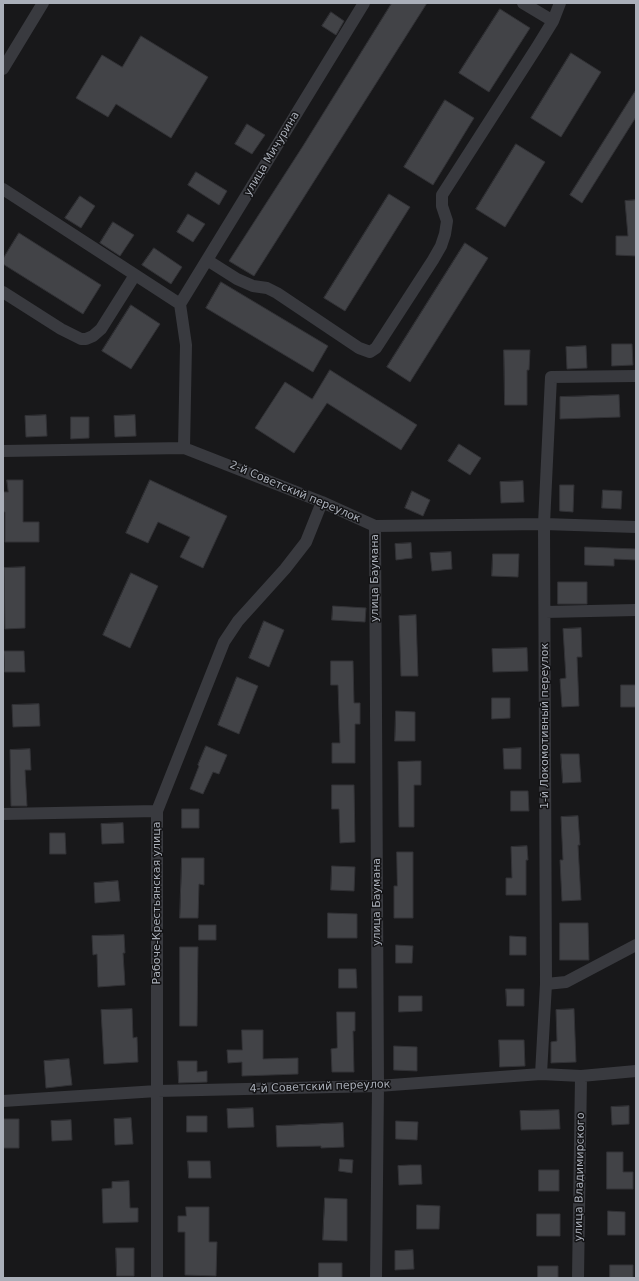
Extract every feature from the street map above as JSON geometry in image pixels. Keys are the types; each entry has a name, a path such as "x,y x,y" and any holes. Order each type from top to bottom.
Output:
{"street":[{"path":"3,69 43,3"},
{"name":"улица Мичурина","path":"180,304 364,3"},
{"path":"523,3 553,21"},
{"path":"207,260 238,279 253,286 267,288 277,293 359,348 370,352 376,348 441,246 447,221 442,206 442,195 553,21 560,3"},
{"path":"3,188 180,304 186,345 184,448"},
{"path":"3,292 61,329 81,339 86,339 93,336 101,329 135,275"},
{"name":"1-й Локомотивный переулок","path":"541,1074 546,984 544,524 551,377 636,376"},
{"name":"2-й Советский переулок","path":"3,451 184,448 322,502 375,526 544,524 636,527"},
{"name":"Рабоче-Крестьянская улица","path":"157,1278 157,811 224,642 238,621 285,569 306,542 322,502"},
{"name":"улица Баумана","path":"375,526 378,1086 376,1278"},
{"path":"545,612 636,610"},
{"path":"3,814 157,811"},
{"path":"546,984 566,982 636,945"},
{"name":"4-й Советский переулок","path":"3,1101 157,1091 378,1086 541,1074 581,1076 636,1071"},
{"name":"улица Владимирского","path":"578,1278 581,1076"}],"building":[{"path":"392,3 427,3 254,276 229,261"},
{"path":"500,9 530,28 489,92 459,73"},
{"path":"331,12 344,21 336,35 322,26"},
{"path":"141,36 208,77 171,138 116,104 108,117 76,98 102,55 122,67"},
{"path":"571,53 601,72 561,137 531,118"},
{"path":"636,90 636,117 582,203 570,195"},
{"path":"445,100 474,118 433,185 404,167"},
{"path":"247,124 265,135 252,154 235,144"},
{"path":"516,144 545,162 505,227 476,209"},
{"path":"196,172 227,191 219,205 188,185"},
{"path":"389,194 410,207 345,311 324,298"},
{"path":"80,196 95,206 81,228 65,218"},
{"path":"636,200 636,256 616,255 616,236 628,236 625,201"},
{"path":"188,214 205,224 193,242 177,232"},
{"path":"113,222 134,235 120,256 100,243"},
{"path":"19,233 101,285 83,314 3,264 3,259"},
{"path":"465,243 488,258 410,382 387,367"},
{"path":"154,248 182,267 171,284 142,265"},
{"path":"221,282 328,346 313,372 206,308"},
{"path":"131,305 160,324 131,369 102,351"},
{"path":"612,344 632,344 633,365 612,366"},
{"path":"586,346 587,368 567,369 566,347"},
{"path":"504,350 530,350 529,370 527,370 527,405 505,405"},
{"path":"330,370 417,425 401,450 327,403 294,453 255,428 285,382 312,399"},
{"path":"619,395 620,417 560,419 560,397"},
{"path":"46,415 47,436 26,437 25,416"},
{"path":"135,415 136,436 115,437 114,416"},
{"path":"71,417 89,417 89,438 71,439"},
{"path":"459,444 481,458 470,475 448,461"},
{"path":"7,480 23,480 23,522 39,522 39,542 5,542 3,492 8,492"},
{"path":"150,480 227,516 203,568 180,557 190,537 158,522 148,543 126,533"},
{"path":"523,481 524,502 501,503 500,482"},
{"path":"560,485 574,485 573,512 560,511"},
{"path":"603,490 622,491 621,509 602,508"},
{"path":"412,491 430,500 423,516 405,508"},
{"path":"411,543 412,558 396,560 395,544"},
{"path":"585,547 636,549 636,560 614,559 614,566 585,565"},
{"path":"451,552 452,569 432,571 430,553"},
{"path":"493,554 519,554 518,577 492,576"},
{"path":"25,567 25,628 5,629 4,568"},
{"path":"131,573 158,586 130,648 103,635"},
{"path":"558,582 587,582 587,604 558,604"},
{"path":"333,606 366,608 365,622 332,620"},
{"path":"416,615 418,676 401,676 399,616"},
{"path":"264,621 284,630 269,667 249,658"},
{"path":"581,628 582,657 577,657 579,706 562,707 560,679 566,678 563,629"},
{"path":"527,648 528,671 493,672 492,649"},
{"path":"4,651 24,651 25,672 5,672"},
{"path":"331,661 353,661 354,703 360,703 360,724 355,724 355,763 332,763 332,743 340,743 338,685 331,685"},
{"path":"237,677 258,686 239,734 218,725"},
{"path":"621,685 636,685 636,707 621,707"},
{"path":"492,698 510,698 510,718 492,719"},
{"path":"39,704 40,726 13,727 12,705"},
{"path":"396,711 415,712 415,741 395,741"},
{"path":"206,746 227,755 219,774 213,772 203,794 190,789"},
{"path":"521,748 521,769 504,769 503,749"},
{"path":"30,749 31,770 25,770 27,806 11,806 10,750"},
{"path":"561,754 579,754 581,782 563,783"},
{"path":"421,761 421,785 414,785 414,827 399,827 398,762"},
{"path":"332,785 354,785 355,842 340,843 339,809 332,809"},
{"path":"511,791 528,791 529,811 511,811"},
{"path":"182,809 199,809 199,828 182,828"},
{"path":"578,816 581,900 562,901 560,860 563,860 561,817"},
{"path":"123,823 124,843 102,844 101,824"},
{"path":"50,833 65,833 66,854 50,854"},
{"path":"527,846 528,860 526,860 526,895 506,895 506,878 512,878 511,847"},
{"path":"397,852 413,852 413,918 394,918 394,886 397,886"},
{"path":"182,858 204,858 204,885 199,884 198,918 180,918"},
{"path":"332,866 355,867 354,891 331,890"},
{"path":"118,881 120,901 95,903 94,883"},
{"path":"328,913 357,914 357,938 328,938"},
{"path":"560,923 588,923 589,960 560,960"},
{"path":"199,925 216,925 216,940 199,940"},
{"path":"124,935 125,953 123,953 125,985 98,987 97,954 93,955 92,936"},
{"path":"510,936 526,937 526,955 510,955"},
{"path":"396,945 413,946 412,963 396,963"},
{"path":"180,947 198,947 197,1026 180,1026"},
{"path":"339,969 356,969 357,988 339,988"},
{"path":"506,989 524,989 524,1006 507,1006"},
{"path":"399,996 422,996 422,1011 399,1012"},
{"path":"132,1009 133,1038 137,1037 138,1062 104,1064 101,1010"},
{"path":"574,1009 576,1062 551,1063 551,1042 557,1041 556,1010"},
{"path":"337,1012 355,1012 355,1031 353,1031 354,1072 332,1072 331,1049 337,1048"},
{"path":"242,1030 263,1030 263,1059 298,1058 298,1074 242,1076 242,1062 228,1063 227,1050 242,1050"},
{"path":"499,1040 524,1040 525,1066 500,1067"},
{"path":"394,1046 417,1047 417,1071 394,1070"},
{"path":"69,1059 72,1085 46,1088 44,1061"},
{"path":"178,1061 197,1061 197,1072 207,1071 207,1082 179,1083"},
{"path":"629,1106 629,1124 612,1125 611,1107"},
{"path":"253,1108 254,1127 228,1128 227,1109"},
{"path":"559,1110 560,1129 521,1130 520,1111"},
{"path":"187,1116 207,1116 207,1132 187,1132"},
{"path":"131,1118 133,1144 115,1145 114,1119"},
{"path":"3,1119 19,1119 19,1148 3,1148"},
{"path":"71,1120 72,1140 52,1141 51,1121"},
{"path":"396,1121 418,1122 417,1140 396,1139"},
{"path":"343,1123 344,1147 277,1147 276,1126"},
{"path":"607,1152 623,1152 623,1172 633,1172 633,1189 607,1189"},
{"path":"340,1159 353,1160 352,1173 339,1171"},
{"path":"188,1161 210,1161 211,1178 189,1178"},
{"path":"421,1165 422,1184 399,1185 398,1166"},
{"path":"539,1170 559,1170 559,1191 539,1191"},
{"path":"129,1181 130,1208 138,1208 138,1222 103,1223 102,1189 112,1188 112,1182"},
{"path":"325,1198 347,1199 347,1241 323,1240"},
{"path":"417,1205 440,1206 439,1229 417,1229"},
{"path":"186,1207 209,1207 209,1242 217,1242 216,1276 185,1275 185,1232 178,1232 178,1216 186,1216"},
{"path":"608,1211 625,1212 625,1235 608,1235"},
{"path":"537,1214 560,1214 560,1236 537,1236"},
{"path":"116,1248 134,1248 134,1276 117,1276"},
{"path":"413,1250 414,1269 395,1270 395,1251"},
{"path":"319,1263 342,1263 342,1278 319,1278"},
{"path":"610,1265 633,1265 633,1278 610,1278"},
{"path":"538,1266 558,1266 558,1278 538,1278"}]}
